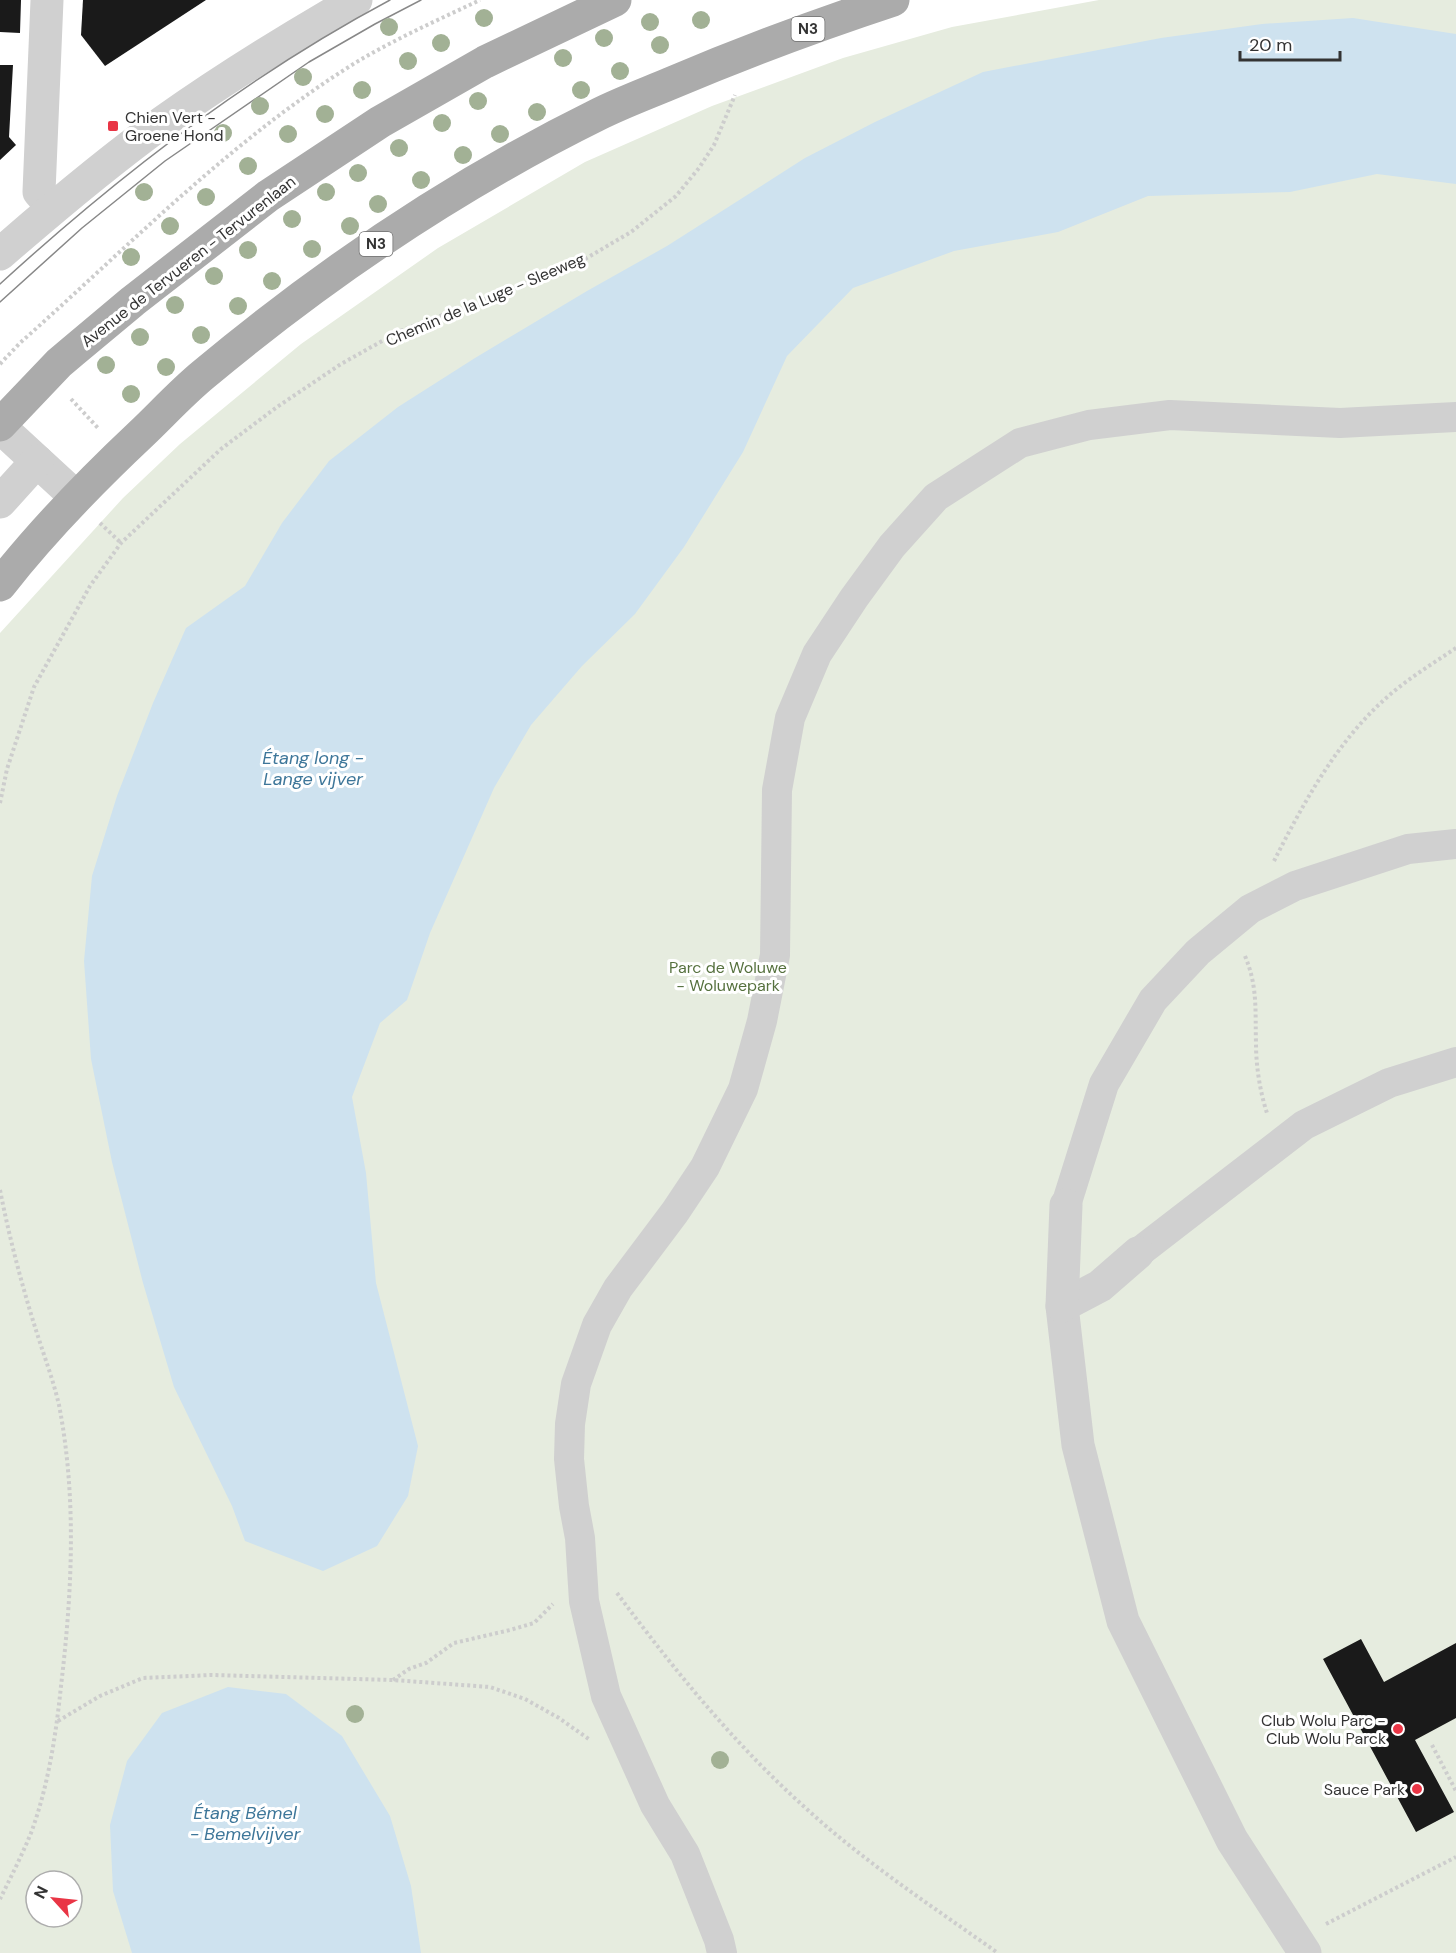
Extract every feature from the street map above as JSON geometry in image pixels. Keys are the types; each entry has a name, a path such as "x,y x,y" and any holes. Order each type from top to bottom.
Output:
{"main road":[{"name":"Avenue de Tervueren - Tervurenlaan","path":"0,426 59,363 133,301 268,196 380,122 485,62 615,0"},
{"name":"N3","path":"0,585 32,545 86,508 120,453 202,375 310,290 468,184 600,113 723,61 893,0"}],"street":[{"path":"47,0 39,192 53,208"},
{"path":"0,254 81,184 163,122 301,32 356,0"},
{"path":"722,1953 685,1854 655,1805 606,1695 584,1600 569,1459 570,1424 576,1384 597,1325 612,1297 705,1167 743,1089 762,1021 775,955 777,790 790,718 817,654 891,546 936,497 1020,443 1089,425 1170,415 1340,423 1456,417"},
{"path":"0,426 86,508"},
{"path":"0,502 37,461"},
{"path":"1301,1947 1232,1839 1123,1621 1078,1445 1062,1306 1066,1205 1104,1084 1153,1000 1198,952 1240,917 1295,886 1408,849 1456,843"},
{"path":"1062,1306 1100,1286 1138,1253 1304,1125 1389,1083 1456,1062"}],"path":[{"path":"0,364 20,343 174,203 283,112 364,58 480,0"},
{"name":"Chemin de la Luge - Sleeweg","path":"0,804 7,770 34,687 90,586 121,543 221,449 277,407 341,364 400,331 585,259 631,232 676,196 699,168 714,144 735,94"},
{"path":"20,343 120,453"},
{"path":"86,508 121,543"},
{"path":"1278,1145 1262,1099 1256,1046 1256,994 1240,917 1322,774 1352,734 1386,698 1456,648"},
{"path":"0,1191 24,1289 58,1402 71,1498 67,1642 57,1721 43,1792 31,1832 0,1899"},
{"path":"393,1680 408,1669 426,1663 454,1643 534,1623 552,1606 581,1558"},
{"path":"615,1590 658,1648 737,1740 798,1802 864,1858 998,1953"},
{"path":"57,1721 100,1696 143,1678 212,1675 393,1680 490,1687 525,1699 559,1718 639,1771"},
{"path":"1432,1744 1456,1791"},
{"path":"1301,1947 1456,1857"}],"green space":[{"name":"Parc de Woluwe - Woluwepark","path":"1099,0 1456,0 1456,1953 0,1953 0,633 123,498 180,444 301,344 438,248 585,162 712,106 843,58 952,27"}],"water":[{"name":"Étang long - Lange vijver","path":"1353,18 1456,34 1456,184 1377,174 1290,192 1148,196 1058,232 954,251 853,288 787,356 743,452 684,547 635,614 582,666 531,725 494,788 430,933 407,1000 380,1023 352,1097 366,1173 376,1283 418,1446 408,1496 377,1546 323,1571 245,1541 232,1506 174,1387 143,1283 112,1162 91,1059 84,961 92,876 117,796 153,703 186,628 245,586 282,523 329,461 398,407 475,358 667,246 805,158 875,122 983,72 1161,38 1262,24"},
{"name":"Étang Bémel - Bemelvijver","path":"228,1687 286,1694 342,1736 390,1816 411,1886 421,1953 132,1953 113,1891 110,1825 127,1761 162,1713"}],"building":[{"path":"0,0 21,0 20,33 0,32"},
{"path":"83,0 206,0 105,66 81,35"},
{"path":"0,65 13,65 9,137 16,145 0,160"},
{"name":"Club Wolu Parc - Club Wolu Parck","path":"1361,1639 1384,1682 1456,1643 1456,1718 1415,1740 1454,1812 1416,1832 1323,1659"}],"tram line":[{"path":"0,284 91,204 186,130 285,61 390,0"},
{"path":"0,302 82,228 165,161 309,62 421,0"}],"place":[{"name":"Chien Vert - Groene Hond","path":"113,126"},
{"name":"Club Wolu Parc - Club Wolu Parck","path":"1398,1729"},
{"name":"Sauce Park","path":"1417,1789"}]}
